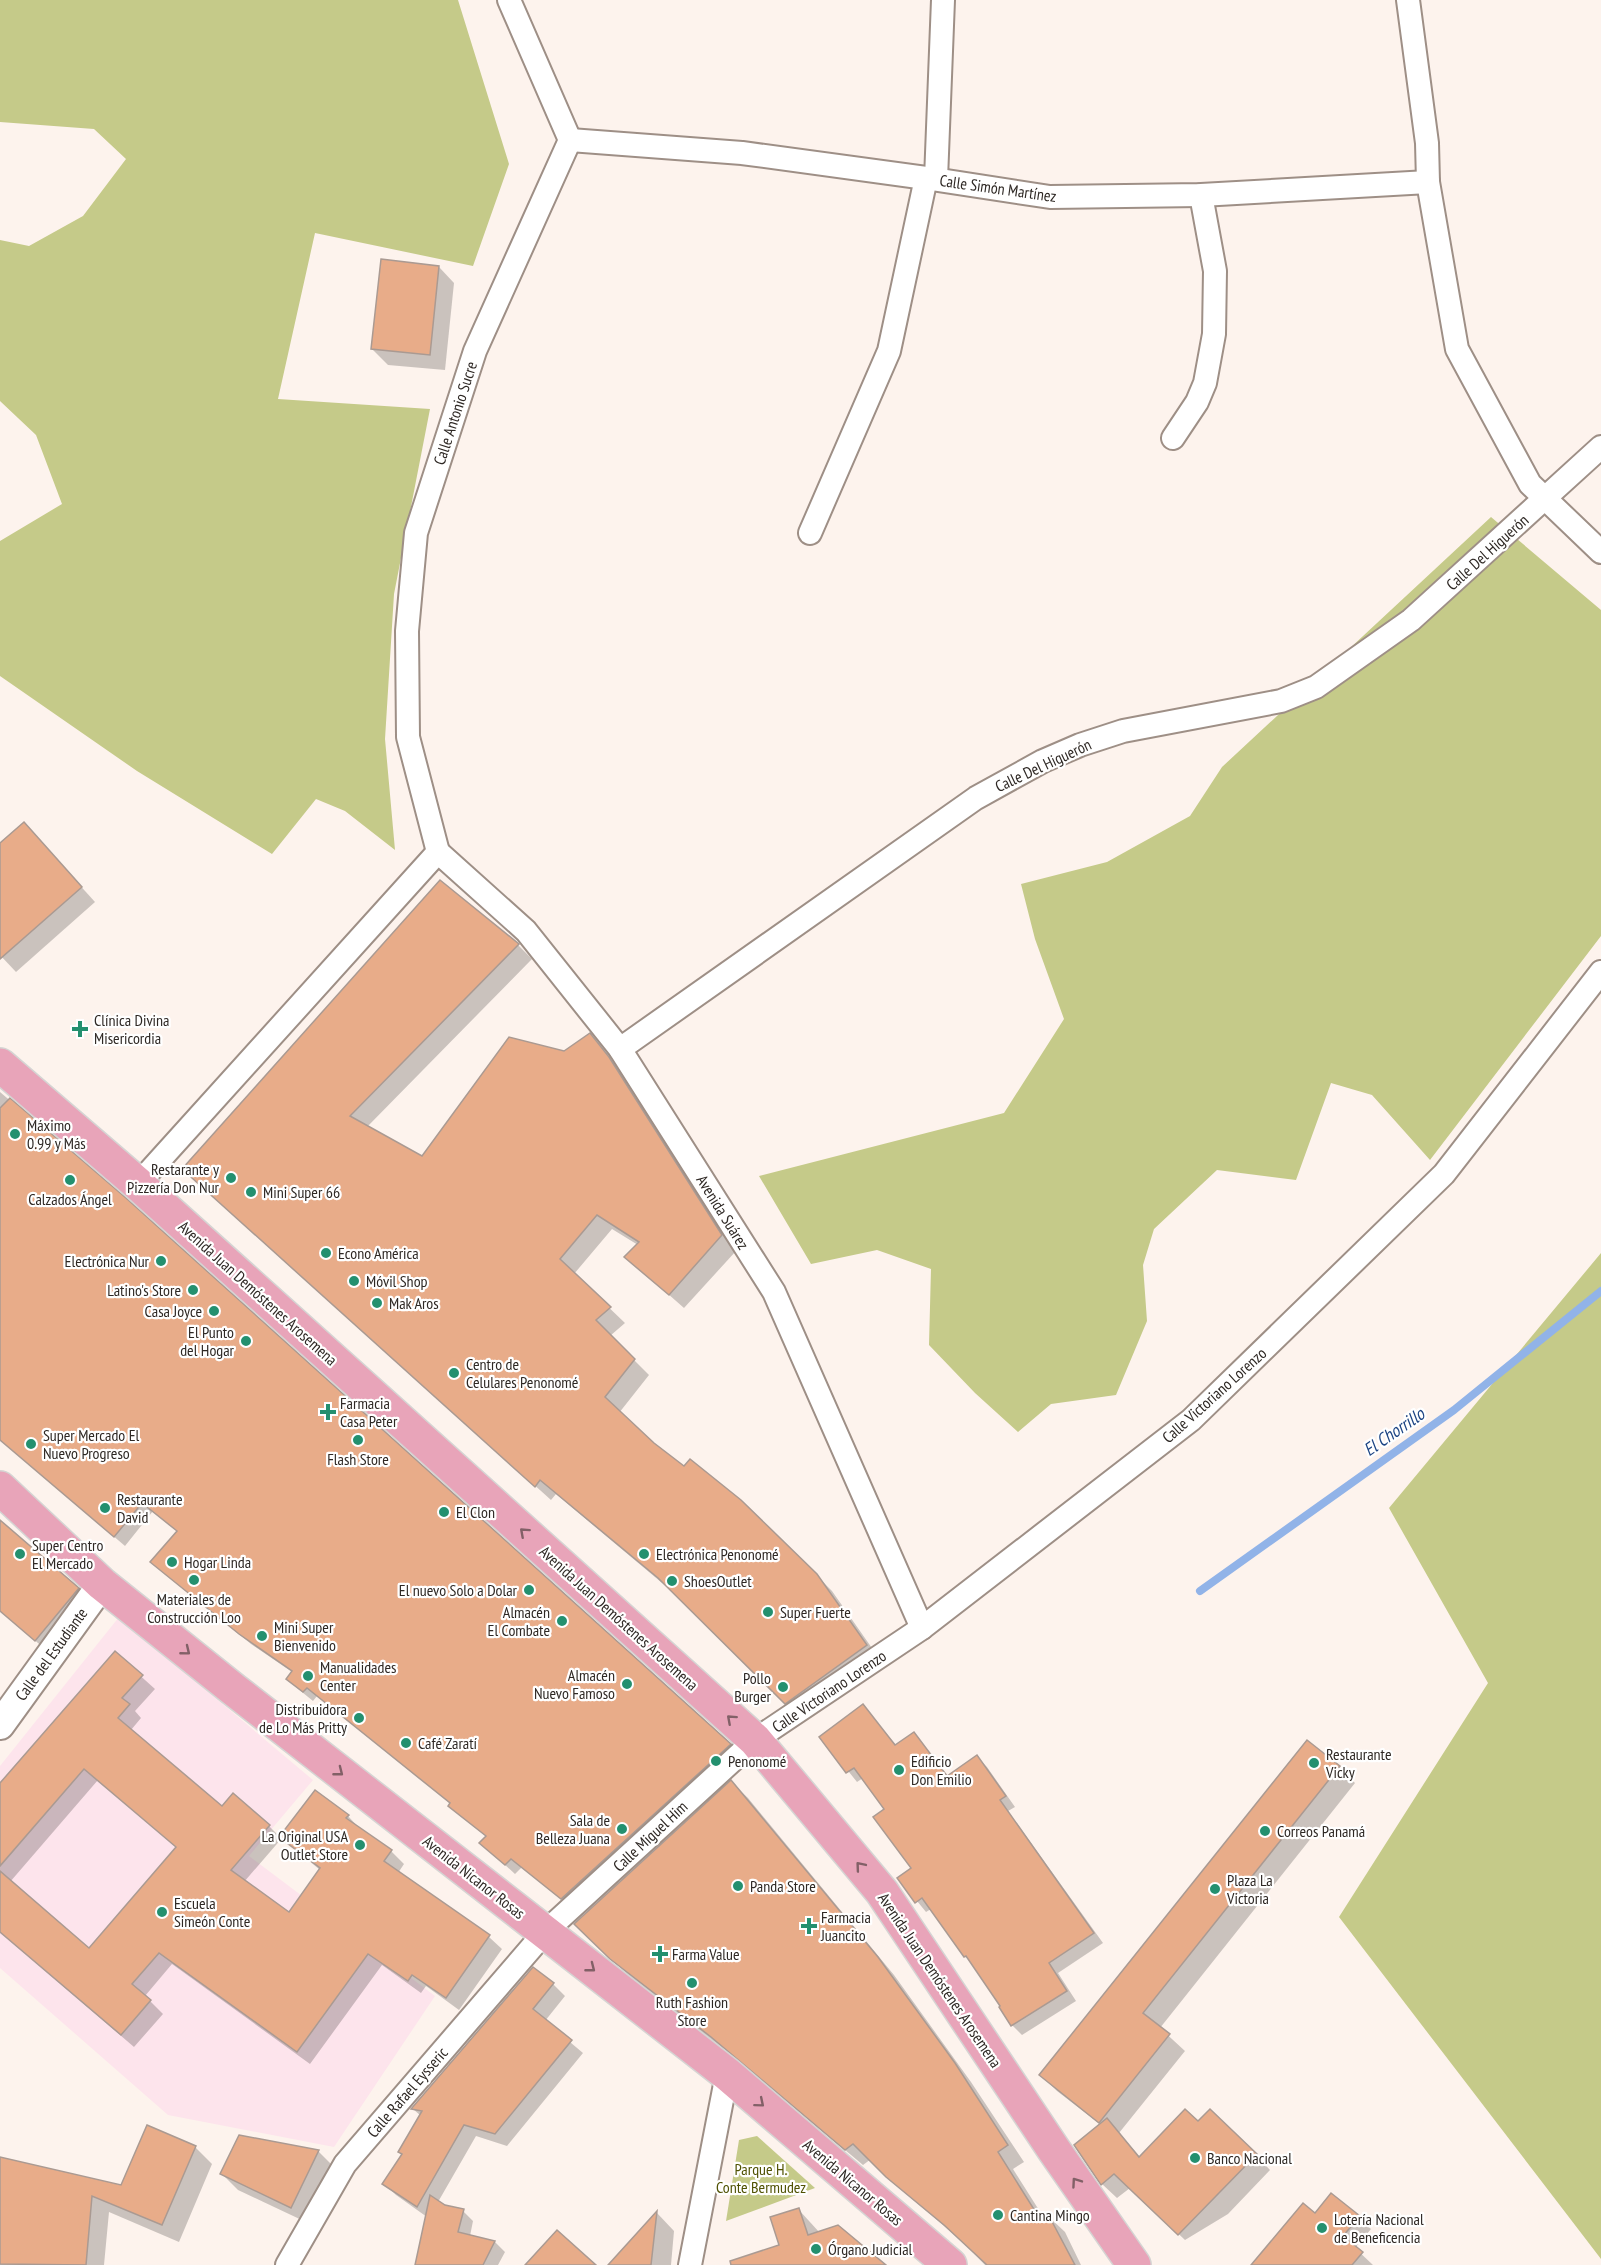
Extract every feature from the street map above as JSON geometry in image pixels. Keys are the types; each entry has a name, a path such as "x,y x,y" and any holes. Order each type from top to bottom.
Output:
{"main road":[{"name":"Avenida Juan Demóstenes Arosemena","path":"0,1065 138,1184 755,1740 882,1892 1054,2150 1134,2265"},
{"name":"Avenida Nicanor Rosas","path":"0,1488 102,1584 233,1689 727,2074 950,2265"}],"street":[{"path":"509,0 570,140"},
{"path":"810,533 889,351 931,178 943,0"},
{"path":"1408,0 1427,143 1428,182 1457,349 1530,484 1601,552"},
{"name":"Calle Simón Martínez","path":"570,140 742,153 931,178 1050,197 1201,195 1428,182"},
{"name":"Calle Antonio Sucre","path":"438,852 408,737 407,631 416,533 475,351 570,140"},
{"path":"1173,438 1197,402 1205,383 1214,334 1215,271 1201,195"},
{"name":"Calle Del Higuerón","path":"620,1049 976,798 1043,761 1080,745 1123,732 1281,700 1316,687 1411,620 1601,447"},
{"path":"138,1184 438,852"},
{"name":"Avenida Suárez","path":"438,852 526,931 620,1049 774,1292 922,1628"},
{"name":"Calle Victoriano Lorenzo","path":"755,1740 922,1628 1191,1420 1444,1174 1601,972"},
{"name":"Calle del Estudiante","path":"0,1725 102,1584"},
{"name":"Calle Miguel Him","path":"545,1932 755,1740"},
{"name":"Calle Rafael Eysseric","path":"287,2265 345,2164 545,1932"},
{"path":"690,2265 727,2074"}],"shaded area":[{"name":"Escuela Simeón Conte","path":"119,1617 313,1780 249,1856 435,1996 334,2147 168,2115 0,1968 0,1766"}],"green space":[{"path":"0,0 458,0 509,164 473,266 315,233 278,399 430,409 394,594 385,739 395,850 345,811 316,799 272,854 137,771 0,676 0,541 62,504 36,435 0,401 0,240 29,246 83,216 126,159 94,129 0,122"},
{"path":"1491,517 1601,610 1601,936 1430,1160 1372,1095 1331,1083 1296,1180 1217,1170 1154,1229 1143,1265 1147,1321 1116,1395 1051,1404 1018,1432 975,1393 929,1345 931,1269 877,1250 811,1264 759,1176 1004,1113 1064,1019 1035,939 1021,884 1107,862 1190,816 1222,767"},
{"path":"1601,1253 1601,2259 1339,1917 1488,1683 1389,1508"},
{"name":"Parque H. Conte Bermudez","path":"757,2136 815,2188 726,2221 739,2140"}],"building":[{"path":"381,259 439,266 430,355 371,349"},
{"path":"24,822 82,887 0,959 0,843"},
{"path":"440,880 519,944 350,1116 422,1156 509,1037 564,1051 590,1033 609,1057 722,1235 669,1295 624,1257 639,1242 597,1215 560,1259 611,1307 596,1320 635,1359 605,1397 654,1443 684,1466 690,1459 741,1500 817,1574 867,1645 785,1704 658,1578 540,1480 535,1487 182,1169"},
{"path":"10,1098 126,1198 731,1744 561,1899 511,1859 505,1865 479,1843 486,1836 448,1806 450,1803 307,1688 303,1692 286,1679 292,1671 239,1634 150,1562 177,1531 142,1503 114,1537 0,1440 0,1108"},
{"name":"Super Centro El Mercado","path":"0,1520 79,1588 35,1641 0,1611"},
{"path":"115,1651 143,1675 122,1698 130,1704 118,1718 222,1806 233,1793 270,1825 231,1870 289,1912 320,1868 279,1837 315,1790 349,1815 346,1818 392,1850 384,1861 490,1935 446,1998 412,1975 408,1981 368,1954 297,2052 159,1953 132,1984 151,2000 121,2035 0,1932 0,1871 89,1948 176,1847 84,1769 0,1866 0,1783"},
{"path":"863,1704 895,1745 914,1732 947,1776 977,1755 1006,1796 1000,1800 1094,1933 1049,1963 1067,1991 1011,2026 966,1956 964,1957 922,1898 915,1903 897,1878 911,1868 873,1817 884,1809 854,1768 846,1773 819,1737"},
{"name":"Plaza La Victoria","path":"1307,1740 1340,1766 1143,2013 1170,2034 1099,2123 1039,2075"},
{"path":"731,1780 878,1957 955,2063 1008,2145 998,2152 1040,2219 1048,2214 1075,2265 987,2265 944,2225 886,2177 853,2144 845,2150 711,2037 610,1959 574,1924"},
{"path":"533,1967 554,1983 533,2009 572,2040 495,2134 464,2125 417,2207 382,2184 402,2154 398,2152 422,2111 411,2109"},
{"name":"Banco Nacional","path":"1185,2109 1198,2121 1210,2109 1257,2154 1178,2235 1114,2174 1101,2185 1074,2145 1107,2118 1139,2157"},
{"path":"147,2125 196,2146 162,2225 92,2196 86,2265 0,2264 0,2157 121,2185"},
{"path":"239,2135 319,2150 291,2208 220,2174"},
{"name":"Lotería Nacional de Beneficencia","path":"1331,2193 1360,2216 1343,2236 1363,2252 1352,2265 1251,2265 1303,2203 1315,2213"},
{"path":"430,2195 445,2205 464,2209 458,2232 495,2241 483,2265 415,2265"},
{"name":"Órgano Judicial","path":"799,2208 808,2235 838,2225 886,2265 731,2265 730,2261 779,2245 770,2217"},
{"path":"657,2211 651,2265 608,2265"},
{"path":"557,2230 596,2265 525,2265"}],"waterway":[{"name":"El Chorrillo","path":"1200,1591 1454,1410 1601,1291"}],"place":[{"name":"Clínica Divina Misericordia","path":"80,1029"},
{"name":"Máximo 0.99 y Más","path":"15,1134"},
{"name":"Restarante y Pizzería Don Nur","path":"231,1178"},
{"name":"Calzados Ángel","path":"70,1180"},
{"name":"Mini Super 66","path":"251,1192"},
{"name":"Econo América","path":"326,1253"},
{"name":"Electrónica Nur","path":"161,1261"},
{"name":"Móvil Shop","path":"354,1281"},
{"name":"Latino's Store","path":"193,1290"},
{"name":"Mak Aros","path":"377,1303"},
{"name":"Casa Joyce","path":"214,1311"},
{"name":"El Punto del Hogar","path":"246,1341"},
{"name":"Centro de Celulares Penonomé","path":"454,1373"},
{"name":"Farmacia Casa Peter","path":"328,1412"},
{"name":"Flash Store","path":"358,1440"},
{"name":"Super Mercado El Nuevo Progreso","path":"31,1444"},
{"name":"Restaurante David","path":"105,1508"},
{"name":"El Clon","path":"444,1512"},
{"name":"Super Centro El Mercado","path":"20,1554"},
{"name":"Electrónica Penonomé","path":"644,1554"},
{"name":"Hogar Linda","path":"172,1562"},
{"name":"Materiales de Construcción Loo","path":"194,1580"},
{"name":"ShoesOutlet","path":"672,1581"},
{"name":"El nuevo Solo a Dolar","path":"529,1590"},
{"name":"Super Fuerte","path":"768,1612"},
{"name":"Almacén El Combate","path":"562,1621"},
{"name":"Mini Super Bienvenido","path":"262,1636"},
{"name":"Manualidades Center","path":"308,1676"},
{"name":"Almacén Nuevo Famoso","path":"627,1684"},
{"name":"Pollo Burger","path":"783,1687"},
{"name":"Distribuidora de Lo Más Pritty","path":"359,1718"},
{"name":"Café Zaratí","path":"406,1743"},
{"name":"Penonomé","path":"716,1761"},
{"name":"Restaurante Vicky","path":"1314,1763"},
{"name":"Edificio Don Emilio","path":"899,1770"},
{"name":"Sala de Belleza Juana","path":"622,1829"},
{"name":"Correos Panamá","path":"1265,1831"},
{"name":"La Original USA Outlet Store","path":"360,1845"},
{"name":"Panda Store","path":"738,1886"},
{"name":"Plaza La Victoria","path":"1215,1889"},
{"name":"Escuela Simeón Conte","path":"162,1912"},
{"name":"Farmacia Juancito","path":"809,1926"},
{"name":"Farma Value","path":"660,1954"},
{"name":"Ruth Fashion Store","path":"692,1983"},
{"name":"Banco Nacional","path":"1195,2158"},
{"name":"Cantina Mingo","path":"998,2215"},
{"name":"Lotería Nacional de Beneficencia","path":"1322,2228"},
{"name":"Órgano Judicial","path":"816,2249"}]}
